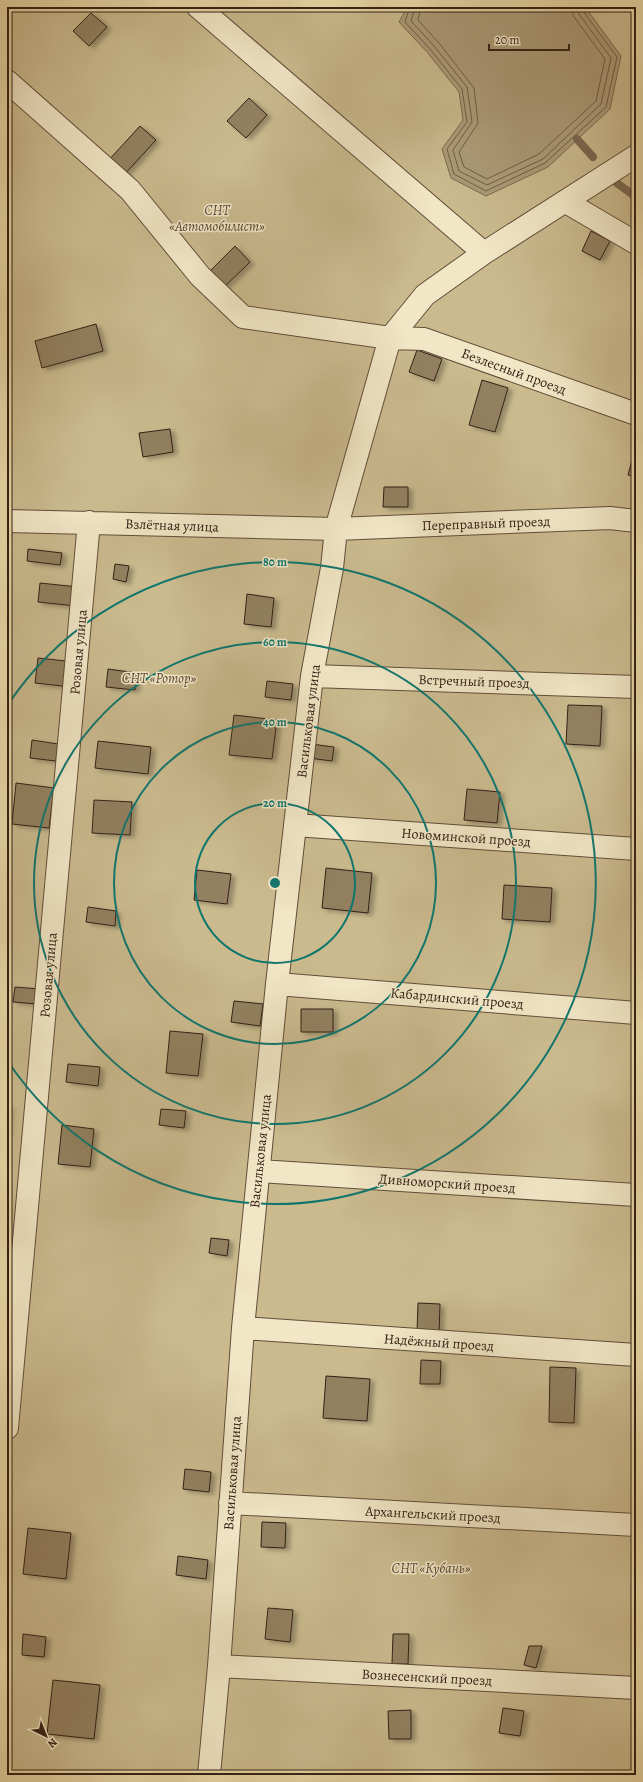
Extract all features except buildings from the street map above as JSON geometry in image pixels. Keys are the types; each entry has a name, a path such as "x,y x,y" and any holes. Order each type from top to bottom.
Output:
{"street":[{"path":"198,7 484,253"},
{"name":"Безлесный проезд","path":"7,81 130,190 200,276 243,317 390,338 424,339 636,414"},
{"path":"390,338 424,295 484,253 636,156"},
{"path":"566,202 636,243"},
{"name":"Васильковая улица","path":"209,1775 219,1666 243,1328 277,984 312,676 332,568 336,529 390,338"},
{"name":"Переправный проезд","path":"336,529 610,518 636,521"},
{"name":"Взлётная улица","path":"7,521 336,529"},
{"name":"Розовая улица","path":"7,1428 90,522"},
{"name":"Встречный проезд","path":"312,676 636,687"},
{"name":"Новоминской проезд","path":"295,825 636,849"},
{"name":"Кабардинский проезд","path":"277,984 636,1013"},
{"name":"Дивноморский проезд","path":"258,1171 636,1195"},
{"name":"Надёжный проезд","path":"243,1328 636,1356"},
{"name":"Архангельский проезд","path":"230,1503 636,1525"},
{"name":"Вознесенский проезд","path":"219,1666 636,1688"}],"green space":[{"path":"7,7 636,7 636,1775 7,1775"}],"water":[{"path":"407,7 585,7 621,56 610,109 548,167 486,196 451,178 442,149 463,120 459,92 427,52 399,22"}],"waterway":[{"path":"577,139 593,157"},
{"path":"614,181 636,197"}],"park label":[{"name":"СНТ «Автомобилист»","path":"217,218"},
{"name":"СНТ «Ротор»","path":"159,678"},
{"name":"СНТ «Кубань»","path":"431,1568"}]}
